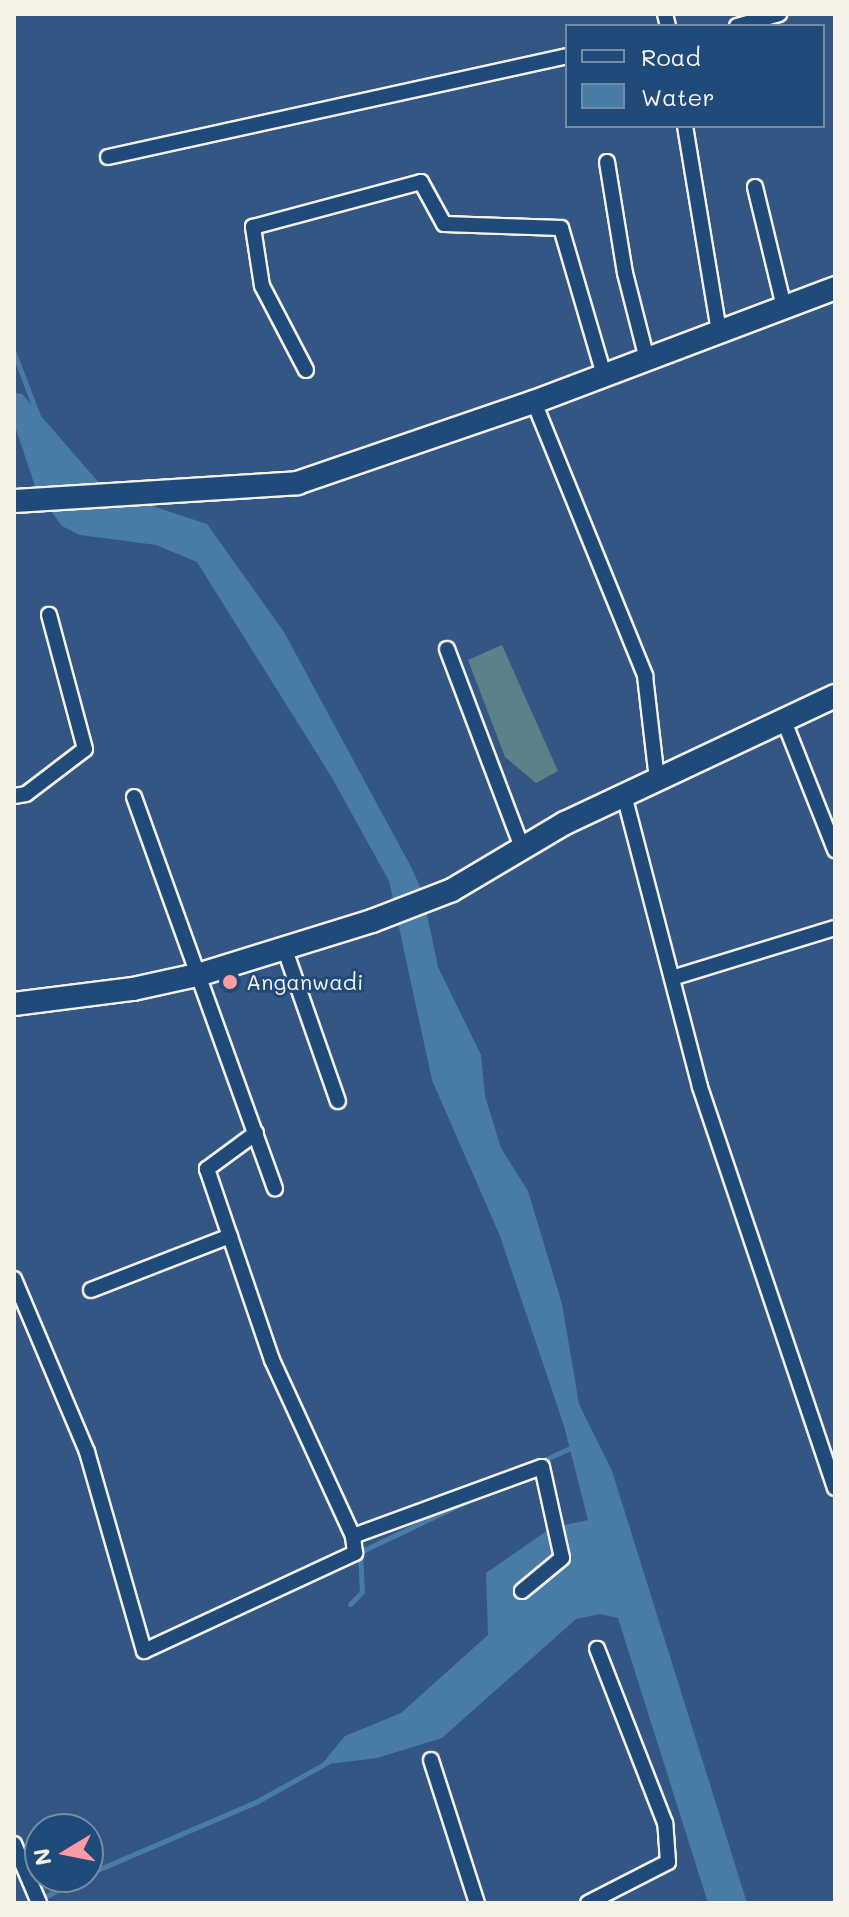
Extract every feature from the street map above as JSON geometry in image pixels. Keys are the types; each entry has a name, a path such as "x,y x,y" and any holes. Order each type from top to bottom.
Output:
{"street":[{"path":"744,24 778,14"},
{"path":"108,157 565,56"},
{"path":"685,128 719,332"},
{"path":"607,162 625,273 647,359"},
{"path":"306,370 262,286 253,227 421,182 444,224 561,228 604,375"},
{"path":"755,187 784,307"},
{"path":"22,500 297,483 534,402 835,288"},
{"path":"534,402 645,676 657,780"},
{"path":"14,796 26,794 85,749 49,615"},
{"path":"447,649 522,848"},
{"path":"14,1003 133,989 201,974 372,921 452,890 522,848 624,795 835,696"},
{"path":"784,721 835,850"},
{"path":"624,795 700,1087 835,1488"},
{"path":"134,797 201,974 275,1188"},
{"path":"672,978 835,928"},
{"path":"285,950 338,1101"},
{"path":"14,1279 21,1318 87,1452 144,1651 355,1553 353,1536 272,1360 207,1169 256,1133"},
{"path":"91,1290 230,1236"},
{"path":"353,1536 542,1467 562,1558 522,1591"},
{"path":"588,1903 668,1862 665,1823 597,1649"},
{"path":"431,1760 477,1903"},
{"path":"14,1844 39,1903"}],"green space":[{"path":"502,645 558,771 536,783 505,757 468,660"}],"water":[{"path":"14,393 22,394 106,491 207,524 284,632 410,865 422,891 438,967 481,1055 485,1096 501,1148 528,1191 562,1304 579,1404 612,1471 747,1903 708,1903 618,1618 600,1614 576,1619 442,1738 377,1758 321,1765 345,1736 401,1713 488,1635 486,1573 551,1528 588,1520 564,1426 500,1236 432,1080 389,881 331,776 197,562 156,545 80,535 62,526 37,492 14,423"}],"waterway":[{"path":"14,353 38,416"},
{"path":"540,1462 574,1446"},
{"path":"350,1604 362,1592 360,1552 467,1501"},
{"path":"104,1867 256,1802 328,1762"},
{"path":"41,1899 52,1893"}],"place":[{"name":"Anganwadi","path":"230,982"}]}
